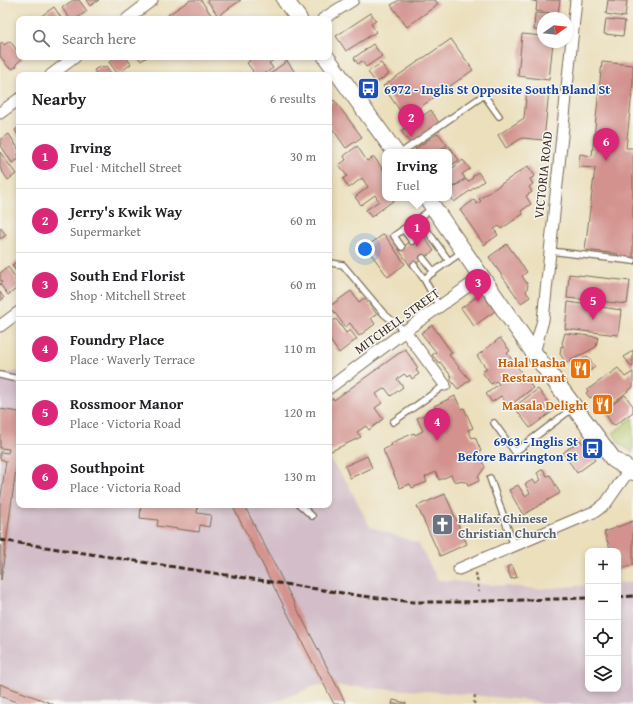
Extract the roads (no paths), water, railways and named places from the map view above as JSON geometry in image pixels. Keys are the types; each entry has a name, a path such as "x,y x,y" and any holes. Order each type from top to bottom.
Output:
{"street":[{"path":"130,16 152,0"},
{"path":"285,0 297,16"},
{"path":"328,16 353,0"},
{"name":"VICTORIA ROAD","path":"534,353 542,320 576,0"},
{"path":"55,72 71,60"},
{"path":"327,60 332,72"},
{"path":"333,76 393,149"},
{"path":"0,113 16,101"},
{"path":"430,203 534,353 613,459 631,471 606,503 596,511 459,569"},
{"name":"MITCHELL STREET","path":"332,386 439,306 481,277"},
{"path":"0,326 16,314"},
{"path":"405,331 445,384"}],"lane":[{"path":"406,149 484,95 499,116"},
{"path":"402,247 394,236 419,219 430,203"},
{"path":"419,219 449,261"},
{"path":"404,229 412,240"},
{"path":"424,279 463,251"},
{"path":"549,251 633,260"},
{"path":"424,258 434,272"},
{"path":"332,263 343,265 384,314 405,331"},
{"path":"414,265 424,279 439,306"},
{"path":"0,375 16,378"},
{"path":"393,422 445,384"},
{"path":"494,423 515,452 575,407"},
{"path":"490,478 514,546"},
{"path":"303,508 312,516"}],"railway":[{"path":"0,540 362,596 413,602 585,598"},
{"path":"621,597 633,596"}],"place":[{"name":"6972 - Inglis St Opposite South Bland St","path":"368,89"},
{"name":"Jerry's Kwik Way","path":"411,137"},
{"name":"Southpoint","path":"606,161"},
{"name":"Irving","path":"417,247"},
{"name":"South End Florist","path":"478,302"},
{"name":"Rossmoor Manor","path":"593,320"},
{"name":"Halal Basha Restaurant","path":"581,369"},
{"name":"Masala Delight","path":"603,405"},
{"name":"Foundry Place","path":"437,441"},
{"name":"6963 - Inglis St Before Barrington St","path":"593,448"},
{"name":"Halifax Chinese Christian Church","path":"442,525"}]}
